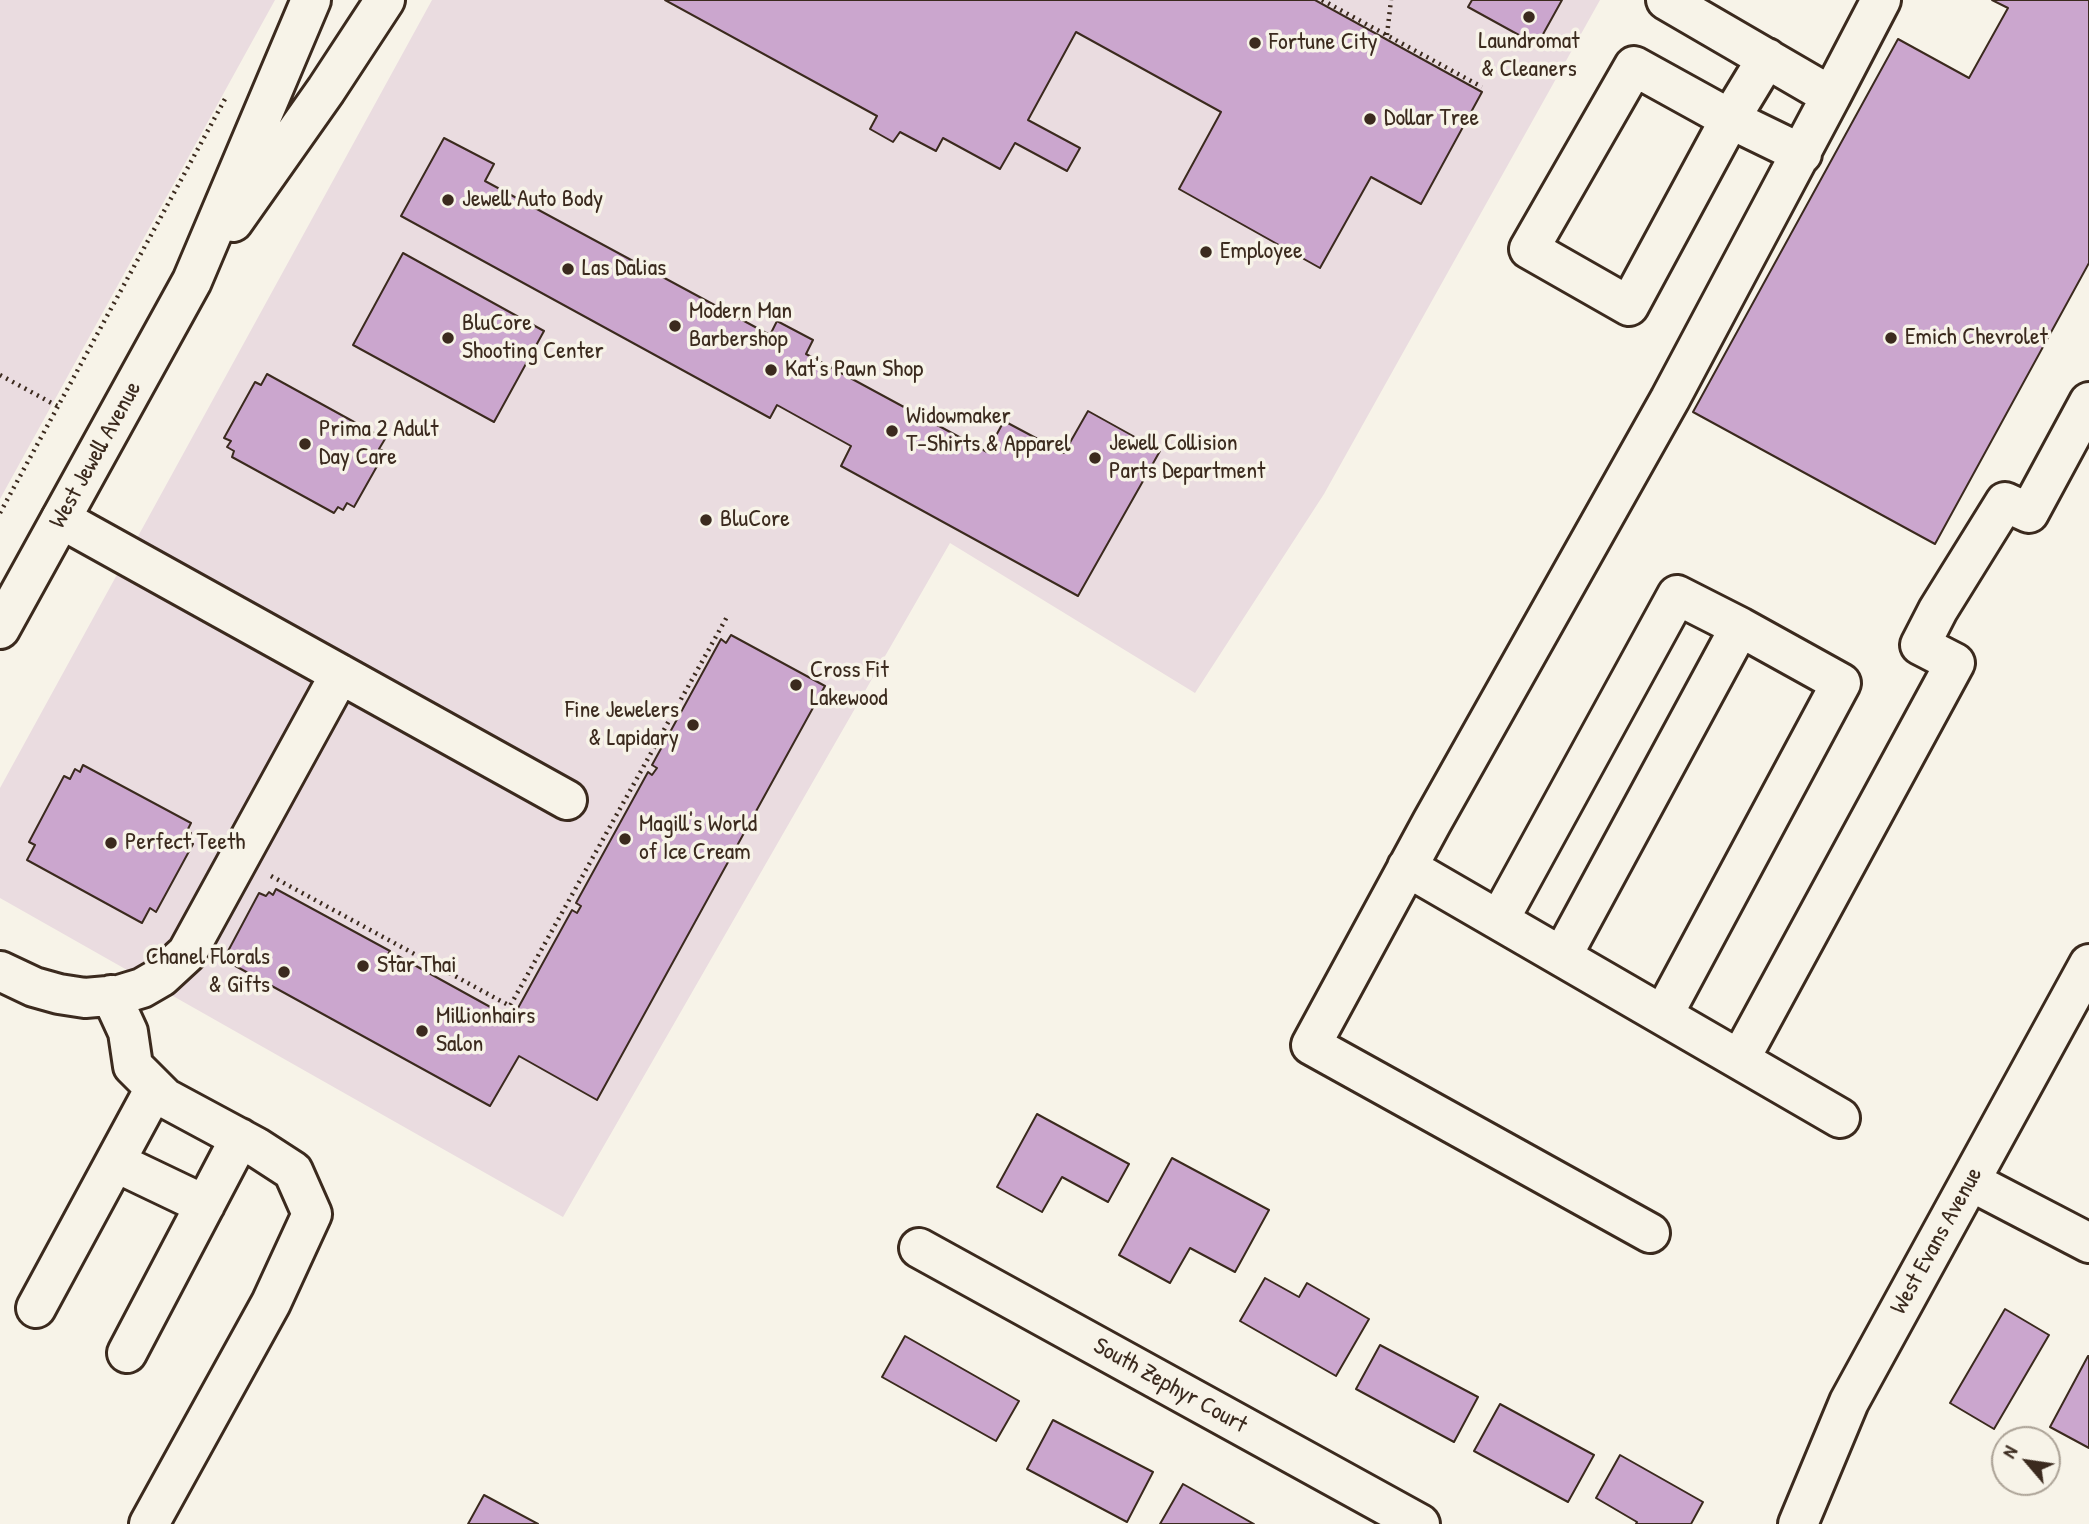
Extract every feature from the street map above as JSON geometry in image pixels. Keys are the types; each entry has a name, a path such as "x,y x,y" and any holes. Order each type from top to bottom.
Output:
{"street":[{"name":"West Jewell Avenue","path":"0,629 192,281 311,0"},
{"name":"West Jewell Avenue","path":"192,281 326,90 384,0"},
{"path":"1666,0 1831,96"},
{"path":"1650,1233 1311,1045 1407,867 1650,435 1802,154 1881,0"},
{"path":"1767,58 1730,119 1629,306 1529,249 1634,66 1730,119 1802,154"},
{"path":"1740,1059 1955,663 1920,645 1938,610 2005,502 2029,513 2089,402"},
{"path":"61,519 568,800"},
{"path":"1499,920 1677,595 1841,683 1663,1015"},
{"path":"1562,956 1740,627"},
{"path":"0,971 34,987 85,998 142,988 161,977 187,953 340,674"},
{"path":"1407,867 1840,1118"},
{"name":"West Evans Avenue","path":"1798,1524 1849,1402 2089,964"},
{"path":"111,995 128,1032 134,1066 164,1098 240,1138 293,1171 312,1214 271,1303 149,1524"},
{"path":"36,1308 155,1088"},
{"path":"127,1353 240,1138"},
{"path":"114,1162 205,1205"},
{"path":"1970,1181 2089,1243"},
{"name":"South Zephyr Court","path":"919,1248 1420,1524"}],"path":[{"path":"1322,0 1482,87"},
{"path":"1387,35 1391,0"},
{"path":"0,513 168,202"},
{"path":"0,375 59,407"},
{"path":"268,874 510,1006 728,615"}],"shaded area":[{"path":"0,0 275,0 0,499"},
{"path":"432,0 1600,0 1324,494 1195,693 950,543 563,1217 0,898 0,788"}],"building":[{"path":"665,0 1315,0 1482,92 1421,204 1371,177 1320,268 1179,189 1221,112 1076,32 1028,120 1080,148 1067,171 1015,143 1000,169 943,138 936,151 900,132 893,142 870,129 877,116"},
{"path":"1472,0 1562,0 1537,45 1468,7"},
{"name":"Emich Chevrolet","path":"1992,0 2089,0 2089,263 1935,544 1693,412 1898,39 1969,78 2008,8"},
{"path":"444,138 494,164 485,181 770,335 777,321 813,340 806,354 987,452 1004,421 1064,453 1088,411 1160,451 1078,596 841,466 851,446 777,405 770,418 401,216"},
{"name":"BluCore Shooting Center","path":"403,253 544,331 494,422 353,345"},
{"name":"Prima 2 Adult Day Care","path":"267,374 385,439 379,449 385,452 354,507 347,503 343,510 338,507 334,513 232,457 234,451 227,447 231,441 224,438 255,382 261,385"},
{"path":"731,635 825,686 597,1100 519,1056 490,1106 230,963 233,956 227,953 259,893 266,896 269,892 273,895 276,889 390,951 386,957 395,961 398,956 512,1019 572,910 577,913 581,906 576,903 648,772 652,775 657,768 652,765 721,639 726,643"},
{"name":"Perfect Teeth","path":"83,765 191,823 187,831 191,833 187,841 193,844 156,912 150,908 142,923 27,860 35,845 29,842 64,776 70,779 75,769 80,772"},
{"path":"1037,1114 1129,1164 1108,1202 1062,1177 1042,1212 997,1187"},
{"path":"1172,1158 1269,1210 1235,1272 1190,1248 1170,1283 1119,1255"},
{"path":"1265,1278 1299,1297 1307,1283 1369,1319 1336,1376 1240,1321"},
{"path":"2005,1309 2049,1335 1996,1426 1991,1427 1950,1403"},
{"path":"905,1336 1019,1401 996,1441 882,1377"},
{"path":"1380,1345 1478,1397 1454,1442 1356,1389"},
{"path":"2089,1356 2089,1448 2061,1433 2061,1426 2051,1426"},
{"path":"1500,1404 1594,1455 1568,1502 1474,1451"},
{"path":"1053,1420 1153,1472 1127,1522 1027,1469"},
{"path":"1620,1455 1703,1502 1691,1524 1636,1524 1637,1522 1596,1498"},
{"path":"1183,1484 1254,1524 1160,1524"},
{"path":"484,1495 538,1524 468,1524"}],"place":[{"name":"Laundromat & Cleaners","path":"1529,17"},
{"name":"Fortune City","path":"1255,43"},
{"name":"Dollar Tree","path":"1370,119"},
{"name":"Jewell Auto Body","path":"448,200"},
{"name":"Employee","path":"1206,252"},
{"name":"Las Dalias","path":"568,269"},
{"name":"Modern Man Barbershop","path":"675,326"},
{"name":"BluCore Shooting Center","path":"448,338"},
{"name":"Emich Chevrolet","path":"1891,338"},
{"name":"Kat's Pawn Shop","path":"771,370"},
{"name":"Widowmaker T-Shirts & Apparel","path":"892,431"},
{"name":"Prima 2 Adult Day Care","path":"305,444"},
{"name":"Jewell Collision Parts Department","path":"1095,458"},
{"name":"BluCore","path":"706,520"},
{"name":"Cross Fit Lakewood","path":"796,685"},
{"name":"Fine Jewelers & Lapidary","path":"693,725"},
{"name":"Magill's World of Ice Cream","path":"625,839"},
{"name":"Perfect Teeth","path":"111,843"},
{"name":"Star Thai","path":"363,966"},
{"name":"Chanel Florals & Gifts","path":"284,972"},
{"name":"Millionhairs Salon","path":"422,1031"}]}
